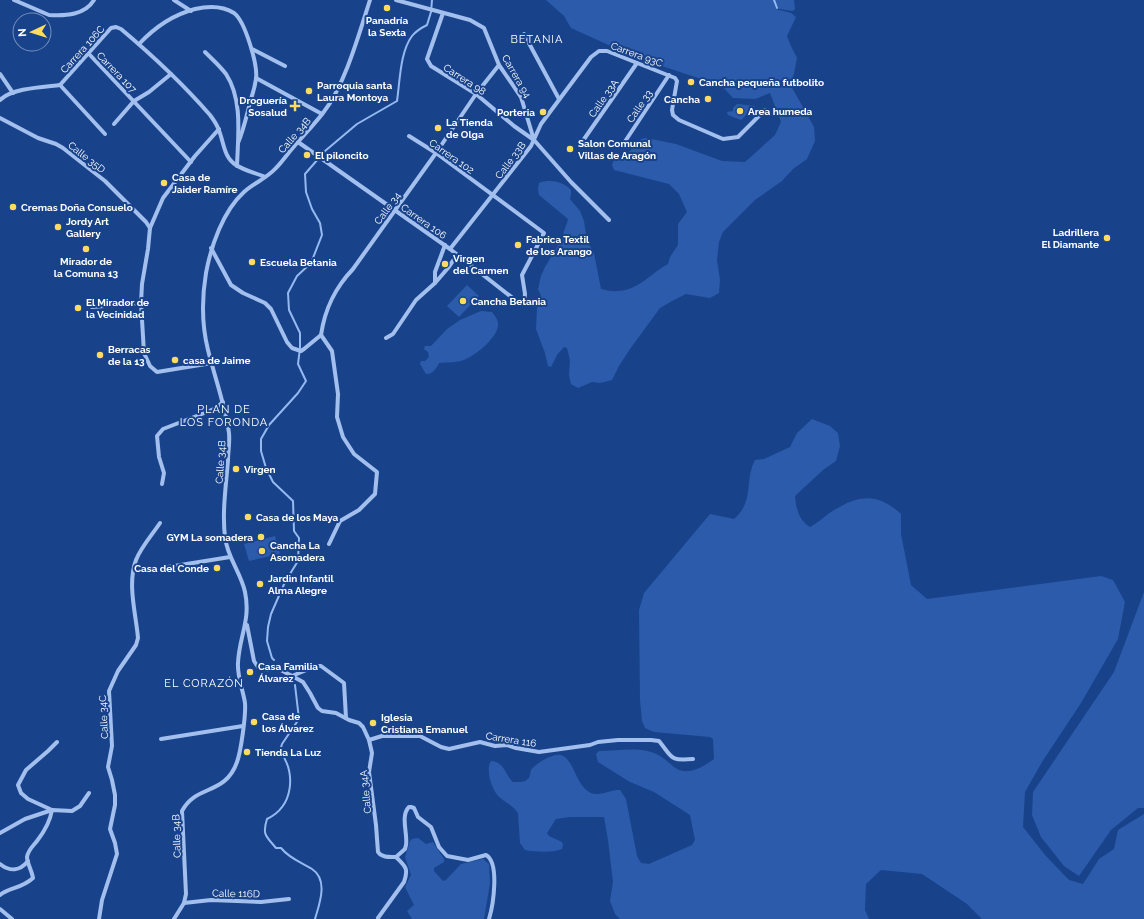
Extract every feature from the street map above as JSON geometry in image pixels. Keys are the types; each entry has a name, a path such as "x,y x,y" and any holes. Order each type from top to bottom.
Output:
{"street":[{"path":"14,0 49,15 55,16 76,14 84,11 90,7 94,0"},
{"path":"174,0 191,11"},
{"name":"Calle 34B","path":"174,919 184,903 186,887 182,811 186,803 192,798 219,786 230,775 238,760 245,706 237,667 248,606 245,589 230,557 225,539 224,515 230,436 223,402 208,348 205,330 205,275 211,248 230,209 241,194 275,169 322,114 335,94 360,33 370,0"},
{"name":"Carrera 94","path":"396,0 470,20 484,28 499,65 521,97 534,140 571,182 609,220"},
{"path":"139,44 157,27 168,20 191,11 207,7 222,8 235,13 242,24 252,49 255,61 256,78 238,144"},
{"name":"Carrera 98","path":"443,13 427,59 430,66 476,94 514,126 534,140"},
{"name":"Carrera 106C","path":"60,85 111,28 116,27 121,29 171,74 208,113 219,129 227,157 236,166"},
{"path":"524,34 559,99"},
{"path":"252,49 285,66"},
{"name":"Carrera 93C","path":"591,57 599,51 607,51 675,78 677,81 672,110 673,115 679,120 723,139 738,138 765,110"},
{"path":"205,52 225,73 234,92 238,144 236,166 265,177"},
{"name":"Carrera 107","path":"89,54 191,162"},
{"name":"Calle 33B","path":"450,249 494,195 534,140 541,124 591,57"},
{"name":"Calle 33A","path":"582,142 637,63"},
{"name":"Calle 34","path":"321,335 324,317 341,281 353,269 436,153 476,94 499,65"},
{"path":"0,74 13,92"},
{"path":"114,124 134,101 149,92 171,74"},
{"name":"Calle 33","path":"622,146 669,75"},
{"path":"256,78 322,114"},
{"path":"0,100 13,92 60,85 105,134"},
{"name":"Calle 35D","path":"0,118 38,138 63,148 105,181 146,222 150,228"},
{"path":"212,363 157,372 150,366 144,353 141,303 142,284 150,228 163,198 219,129"},
{"name":"Carrera 102","path":"409,136 436,153 544,233 522,275 526,301 522,304 519,302"},
{"name":"Carrera 106","path":"298,142 450,249 519,302"},
{"path":"435,283 435,272 445,246"},
{"path":"211,248 231,285 243,293 265,303 271,309 287,342 292,348 301,351 321,335 332,351 338,394 337,417 343,437 354,454 377,472 375,494 359,510 340,521 329,544"},
{"path":"386,338 393,334 416,300 435,283 457,255"},
{"path":"92,306 141,303"},
{"path":"162,484 164,473 159,457 157,436 163,429 216,408 223,402"},
{"name":"Calle 34C","path":"99,919 102,900 117,854 110,829 116,795 108,767 112,746 109,691 118,671 136,645 138,638 132,578 137,559 160,523"},
{"path":"162,568 230,557"},
{"name":"Calle 34A","path":"246,623 254,661 258,667 268,670 278,668 302,682 318,708 322,711 326,713 336,713 358,722 363,727 369,740 372,753 369,772 378,852 380,855 386,857 396,857"},
{"path":"292,676 316,666 321,666 344,683 346,718"},
{"path":"161,739 243,726"},
{"name":"Carrera 116","path":"369,740 382,736 420,736 441,747 450,749 480,742 495,746 507,745 539,752 590,746 598,742 618,740 651,740 659,741 669,756 678,760 694,759"},
{"path":"56,742 26,770 18,785 21,794 28,799 52,810 72,811 80,806 89,793"},
{"path":"378,918 404,882 406,876 406,868 396,857 405,850 406,809 411,807 414,808 418,817 431,827 439,847 446,856 468,860 486,855 491,859 493,865 494,888 493,904 489,919"},
{"path":"0,833 26,819 52,810"},
{"path":"0,895 28,883 32,878 32,871 27,858 29,850 36,843 46,828 51,817 52,810"},
{"path":"0,864 9,869 17,869 25,865 28,861"},
{"name":"Calle 116D","path":"184,903 211,900 261,902 289,899"},
{"path":"0,909 12,919"}],"shaded area":[{"path":"546,0 794,0 795,9 793,11 779,9 774,3 776,9 791,13 796,17 787,36 797,58 794,74 790,84 814,127 815,141 807,159 793,169 782,181 755,200 723,232 719,242 717,260 720,280 719,293 710,298 686,294 660,308 630,349 612,380 600,383 592,382 578,388 571,384 569,375 570,360 567,348 564,347 557,355 551,367 548,366 536,329 537,308 541,296 538,289 541,276 563,237 568,219 539,195 539,183 547,181 556,182 568,187 571,190 570,199 580,211 584,221 587,241 594,253 601,289 613,291 625,290 638,285 668,264 670,257 678,245 678,224 687,212 679,194 669,184 614,170 612,165 615,157 629,152 641,139 646,138 676,144 722,161 745,162 775,135 781,122 770,93 755,99 733,98 722,86 635,57 571,28 564,16"},
{"name":"Area humeda","path":"737,104 755,106 741,120 728,115 727,112 733,111 733,108"},
{"name":"Cancha Betania","path":"467,285 479,296 459,317 447,306"},
{"path":"481,311 492,312 498,321 498,328 495,334 486,345 469,358 458,362 439,363 434,371 426,374 420,364 421,361 425,361 429,357 428,352 424,349 425,346 431,346 447,329 460,320"},
{"path":"812,419 830,426 838,433 840,446 836,461 823,470 795,496 797,510 801,518 810,527 847,503 865,498 882,501 892,506 901,514 901,534 911,585 927,599 1101,576 1113,580 1125,602 1118,639 1081,703 1042,762 1025,792 1023,827 1045,855 1069,880 1083,884 1099,859 1114,849 1118,830 1144,814 1144,919 982,919 967,904 922,874 881,870 866,884 865,910 869,919 620,919 615,914 610,901 613,882 604,817 570,817 556,819 547,833 549,836 562,842 562,849 544,852 525,850 520,843 518,813 496,794 490,780 489,765 491,761 496,762 502,766 513,782 521,782 528,779 531,770 536,765 549,757 561,755 570,762 580,781 589,792 598,794 620,790 626,799 637,856 641,863 649,864 692,845 695,840 690,815 654,792 630,782 598,762 596,754 599,751 632,749 651,752 664,758 679,770 684,771 700,768 714,759 713,739 710,737 654,732 645,728 642,721 640,700 639,610 644,593 710,514 734,519 740,512 745,505 750,476 755,460 764,459 790,447 797,433"},
{"name":"Cancha La Asomadera","path":"275,536 280,554 249,561 244,544"},
{"path":"1144,592 1144,808 1138,808 1111,830 1079,876 1064,866 1041,837 1032,815 1033,792 1114,672"},
{"path":"418,838 426,844 433,842 444,859 444,862 434,868 434,871 443,881 446,880 461,864 483,859 489,864 490,883 484,919 412,919 407,911 414,905 405,887 411,875 405,857 410,841"}],"waterway":[{"path":"274,660 267,641 268,627 271,614 285,582 298,561 299,538 294,531 293,501 273,482 266,468 261,451 261,439 269,425 298,393 306,381 298,364 300,333 289,310 288,293 297,276 311,263 322,235 320,223 312,209 306,192 305,174 325,151 357,124 397,101 401,67 405,50 412,36 427,25 431,12 432,0"},
{"path":"774,0 777,8"},
{"path":"295,685 299,719 282,744 280,751 289,769 290,788 283,806 267,819 265,832 267,838 276,848 281,848 292,858 312,869 320,879 321,893 315,919"}],"place":[{"name":"Panadría la Sexta","path":"387,8"},
{"name":"Cancha pequeña futbolito","path":"691,82"},
{"name":"Parroquia santa Laura Montoya","path":"309,91"},
{"name":"Cancha","path":"708,99"},
{"name":"Droguería Sosalud","path":"295,106"},
{"name":"Area humeda","path":"740,111"},
{"name":"Porteria","path":"543,112"},
{"name":"La Tienda de Olga","path":"438,128"},
{"name":"Salon Comunal Villas de Aragón","path":"570,149"},
{"name":"El piloncito","path":"307,155"},
{"name":"Casa de Jaider Ramíre","path":"164,183"},
{"name":"Cremas Doña Consuelo","path":"13,207"},
{"name":"Jordy Art Gallery","path":"58,227"},
{"name":"Ladrillera El Diamante","path":"1107,238"},
{"name":"Fabrica Textil de los Arango","path":"518,245"},
{"name":"Mirador de la Comuna 13","path":"86,249"},
{"name":"Escuela Betania","path":"252,262"},
{"name":"Virgen del Carmen","path":"445,264"},
{"name":"Cancha Betania","path":"463,301"},
{"name":"El Mirador de la Vecinidad","path":"78,308"},
{"name":"Berracas de la 13","path":"100,355"},
{"name":"casa de Jaime","path":"175,360"},
{"name":"Virgen","path":"236,469"},
{"name":"Casa de los Maya","path":"248,517"},
{"name":"GYM La somadera","path":"261,537"},
{"name":"Cancha La Asomadera","path":"262,551"},
{"name":"Casa del Conde","path":"217,568"},
{"name":"Jardìn Infantil Alma Alegre","path":"260,584"},
{"name":"Casa Familia Álvarez","path":"250,672"},
{"name":"Casa de los Álvarez","path":"254,722"},
{"name":"Iglesia Cristiana Emanuel","path":"373,723"},
{"name":"Tienda La Luz","path":"247,752"}],"district":[{"name":"BETANIA","path":"537,39"},
{"name":"PLAN DE LOS FORONDA","path":"224,415"},
{"name":"EL CORAZÓN","path":"204,683"}]}
